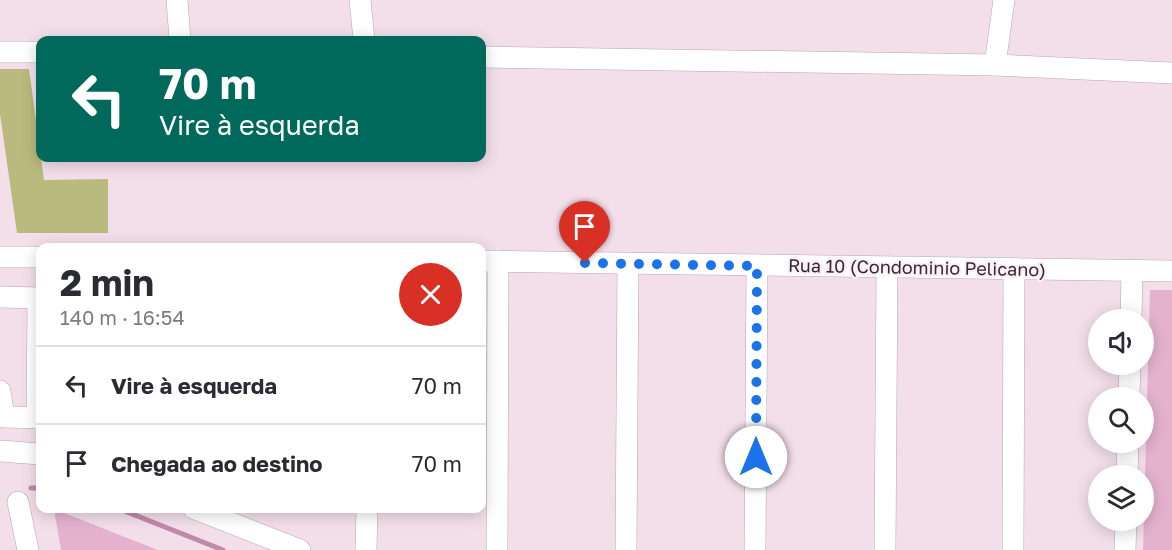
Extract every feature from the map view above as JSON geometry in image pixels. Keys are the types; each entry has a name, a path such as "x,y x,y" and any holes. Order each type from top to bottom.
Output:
{"street":[{"path":"177,0 180,36"},
{"path":"360,0 364,36"},
{"path":"995,64 1004,0"},
{"path":"0,52 36,52"},
{"path":"486,57 995,64 1172,74"},
{"path":"0,257 36,257"},
{"path":"490,261 497,550"},
{"name":"Rua 10 (Condominio Pelicano)","path":"490,261 1172,271"},
{"path":"626,550 628,264"},
{"path":"755,550 757,266"},
{"path":"885,550 887,268"},
{"path":"1013,550 1014,268"},
{"path":"1131,309 1132,271"},
{"path":"0,297 36,298"},
{"path":"0,391 4,417 36,418"},
{"path":"0,452 36,454"},
{"path":"18,502 28,550"},
{"path":"219,513 239,517 300,550"},
{"path":"366,550 367,513"},
{"path":"1125,550 1126,531"}],"shaded area":[{"path":"1150,290 1172,290 1172,550 1143,550 1144,531 1154,531 1154,465 1145,465 1146,453 1154,453 1154,387 1147,387 1148,375 1154,375 1154,309 1149,309"},
{"path":"55,513 64,513 158,550 61,550"}],"building":[{"path":"0,69 29,69 36,121 36,162 42,162 44,180 108,179 108,233 17,233 0,114"}],"waterway":[{"path":"31,488 36,488"},
{"path":"130,513 223,550"}],"route":[{"path":"585,263 757,266 756,457"}]}
